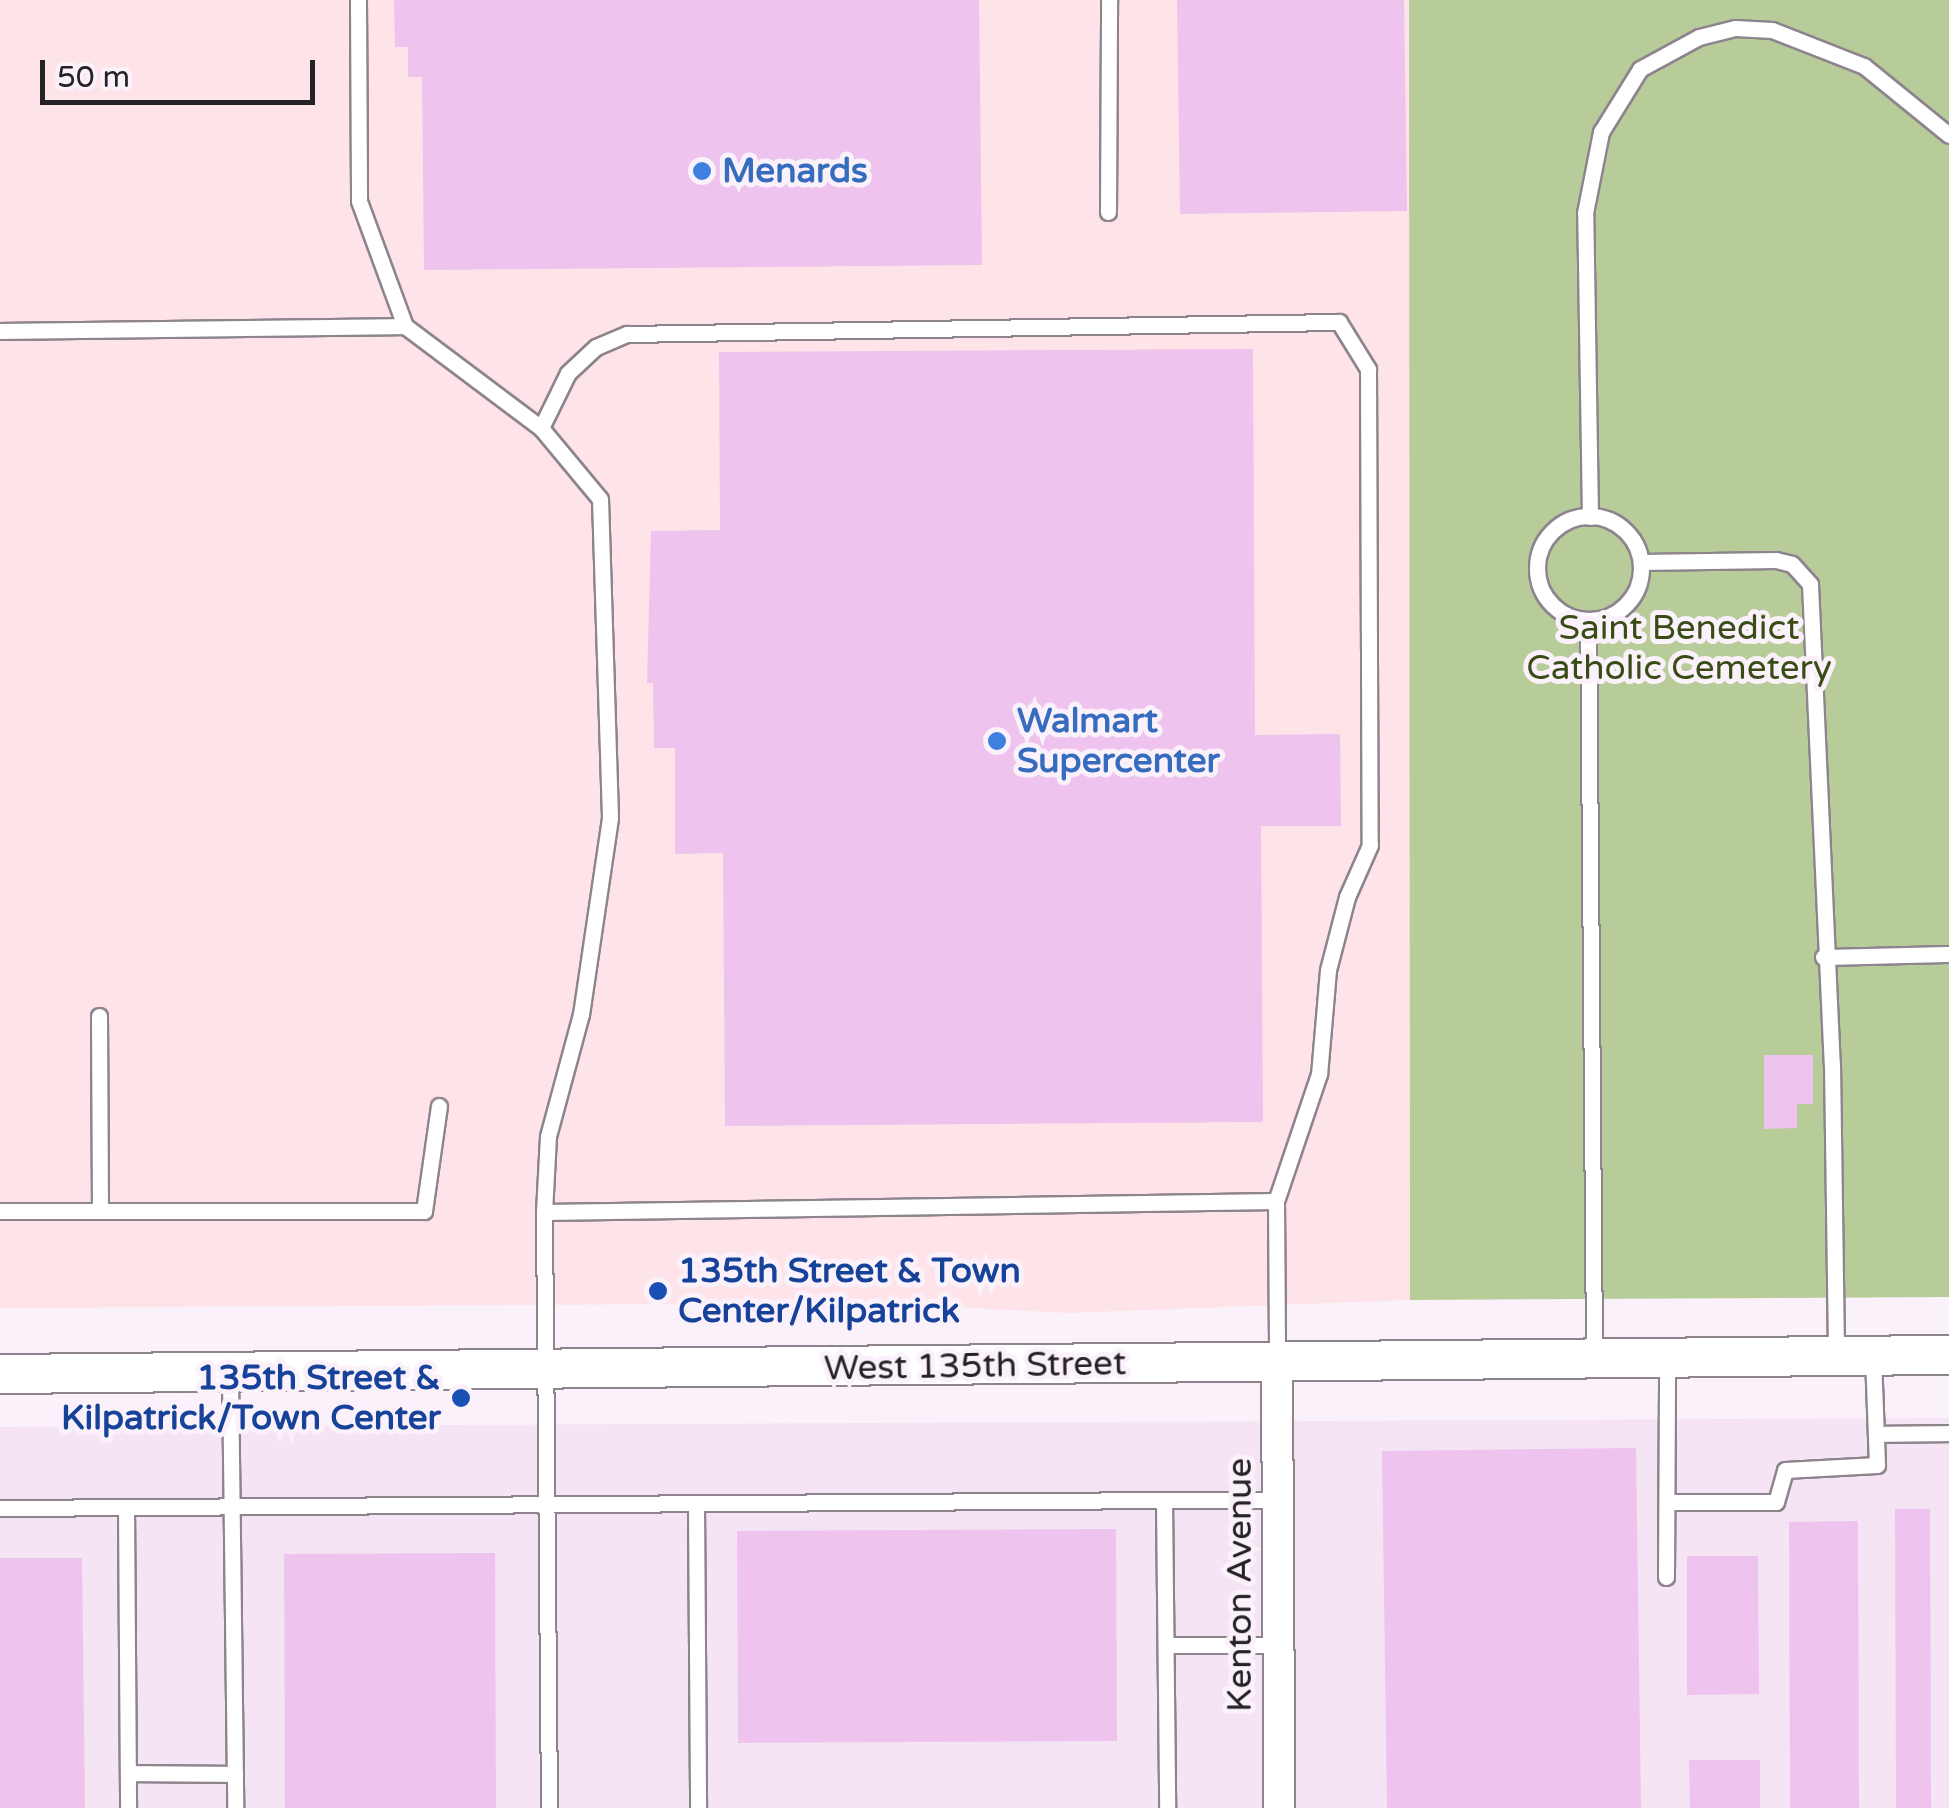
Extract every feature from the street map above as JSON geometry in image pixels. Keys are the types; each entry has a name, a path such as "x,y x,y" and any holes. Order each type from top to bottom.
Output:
{"street":[{"name":"West 135th Street","path":"0,1374 1949,1355"},
{"name":"Kenton Avenue","path":"1277,1362 1279,1808"}],"lane":[{"path":"358,0 359,201 405,326 541,428 600,499 610,818 584,997 548,1136 544,1212 549,1808"},
{"path":"1108,212 1110,0"},
{"path":"1590,516 1585,212 1600,132 1640,69 1699,37 1735,28 1772,30 1864,66 1949,135"},
{"path":"541,428 568,372 596,347 627,334 1339,322 1368,369 1370,845 1347,896 1328,970 1319,1074 1276,1200 1277,1362"},
{"path":"0,331 405,326"},
{"path":"1590,516 1624,530 1641,562 1627,604 1588,620 1554,607 1537,572 1548,537 1560,525 1590,516"},
{"path":"1641,562 1776,560 1792,564 1810,584 1823,957 1832,1064 1836,1357"},
{"path":"1588,620 1594,1359"},
{"path":"1823,957 1949,954"},
{"path":"99,1016 100,1211"},
{"path":"0,1211 424,1211 438,1106"},
{"path":"544,1212 1276,1200"},
{"path":"1667,1502 1776,1502 1785,1470 1878,1465 1873,1356"},
{"path":"1666,1577 1667,1359"},
{"path":"230,1374 236,1808"},
{"path":"1876,1434 1949,1433"},
{"path":"1164,1500 1166,1808"},
{"path":"0,1508 1278,1500"},
{"path":"696,1504 698,1808"},
{"path":"126,1507 128,1808"},
{"path":"1166,1645 1278,1645"},
{"path":"128,1773 235,1774"}],"shaded area":[{"path":"0,0 1409,0 1410,1300 1068,1313 875,1303 0,1308"},
{"path":"1949,1418 1949,1808 0,1808 0,1427"}],"green space":[{"name":"Saint Benedict Catholic Cemetery","path":"1409,0 1949,0 1949,1297 1410,1300"}],"building":[{"name":"Menards","path":"394,0 979,0 982,265 424,270 422,77 408,77 408,47 395,47"},
{"path":"1177,0 1404,0 1407,211 1180,214"},
{"name":"Walmart Supercenter","path":"1253,349 1255,735 1340,734 1341,826 1261,826 1263,1122 725,1126 723,853 675,854 675,748 654,748 653,683 647,683 651,531 720,530 719,352"},
{"path":"1764,1055 1813,1055 1813,1104 1797,1104 1797,1128 1764,1129"},
{"path":"1636,1448 1641,1808 1387,1808 1382,1451"},
{"path":"1895,1509 1930,1509 1931,1808 1896,1808"},
{"path":"1858,1521 1859,1808 1790,1808 1789,1522"},
{"path":"1116,1529 1117,1741 738,1743 737,1531"},
{"path":"495,1553 496,1808 285,1808 284,1554"},
{"path":"1687,1556 1758,1556 1759,1694 1687,1695"},
{"path":"0,1558 82,1558 85,1808 0,1808"},
{"path":"1689,1760 1760,1760 1760,1808 1690,1808"}],"place":[{"name":"Menards","path":"702,171"},
{"name":"Walmart Supercenter","path":"997,741"},
{"name":"135th Street & Town Center/Kilpatrick","path":"658,1291"},
{"name":"135th Street & Kilpatrick/Town Center","path":"461,1398"}]}
